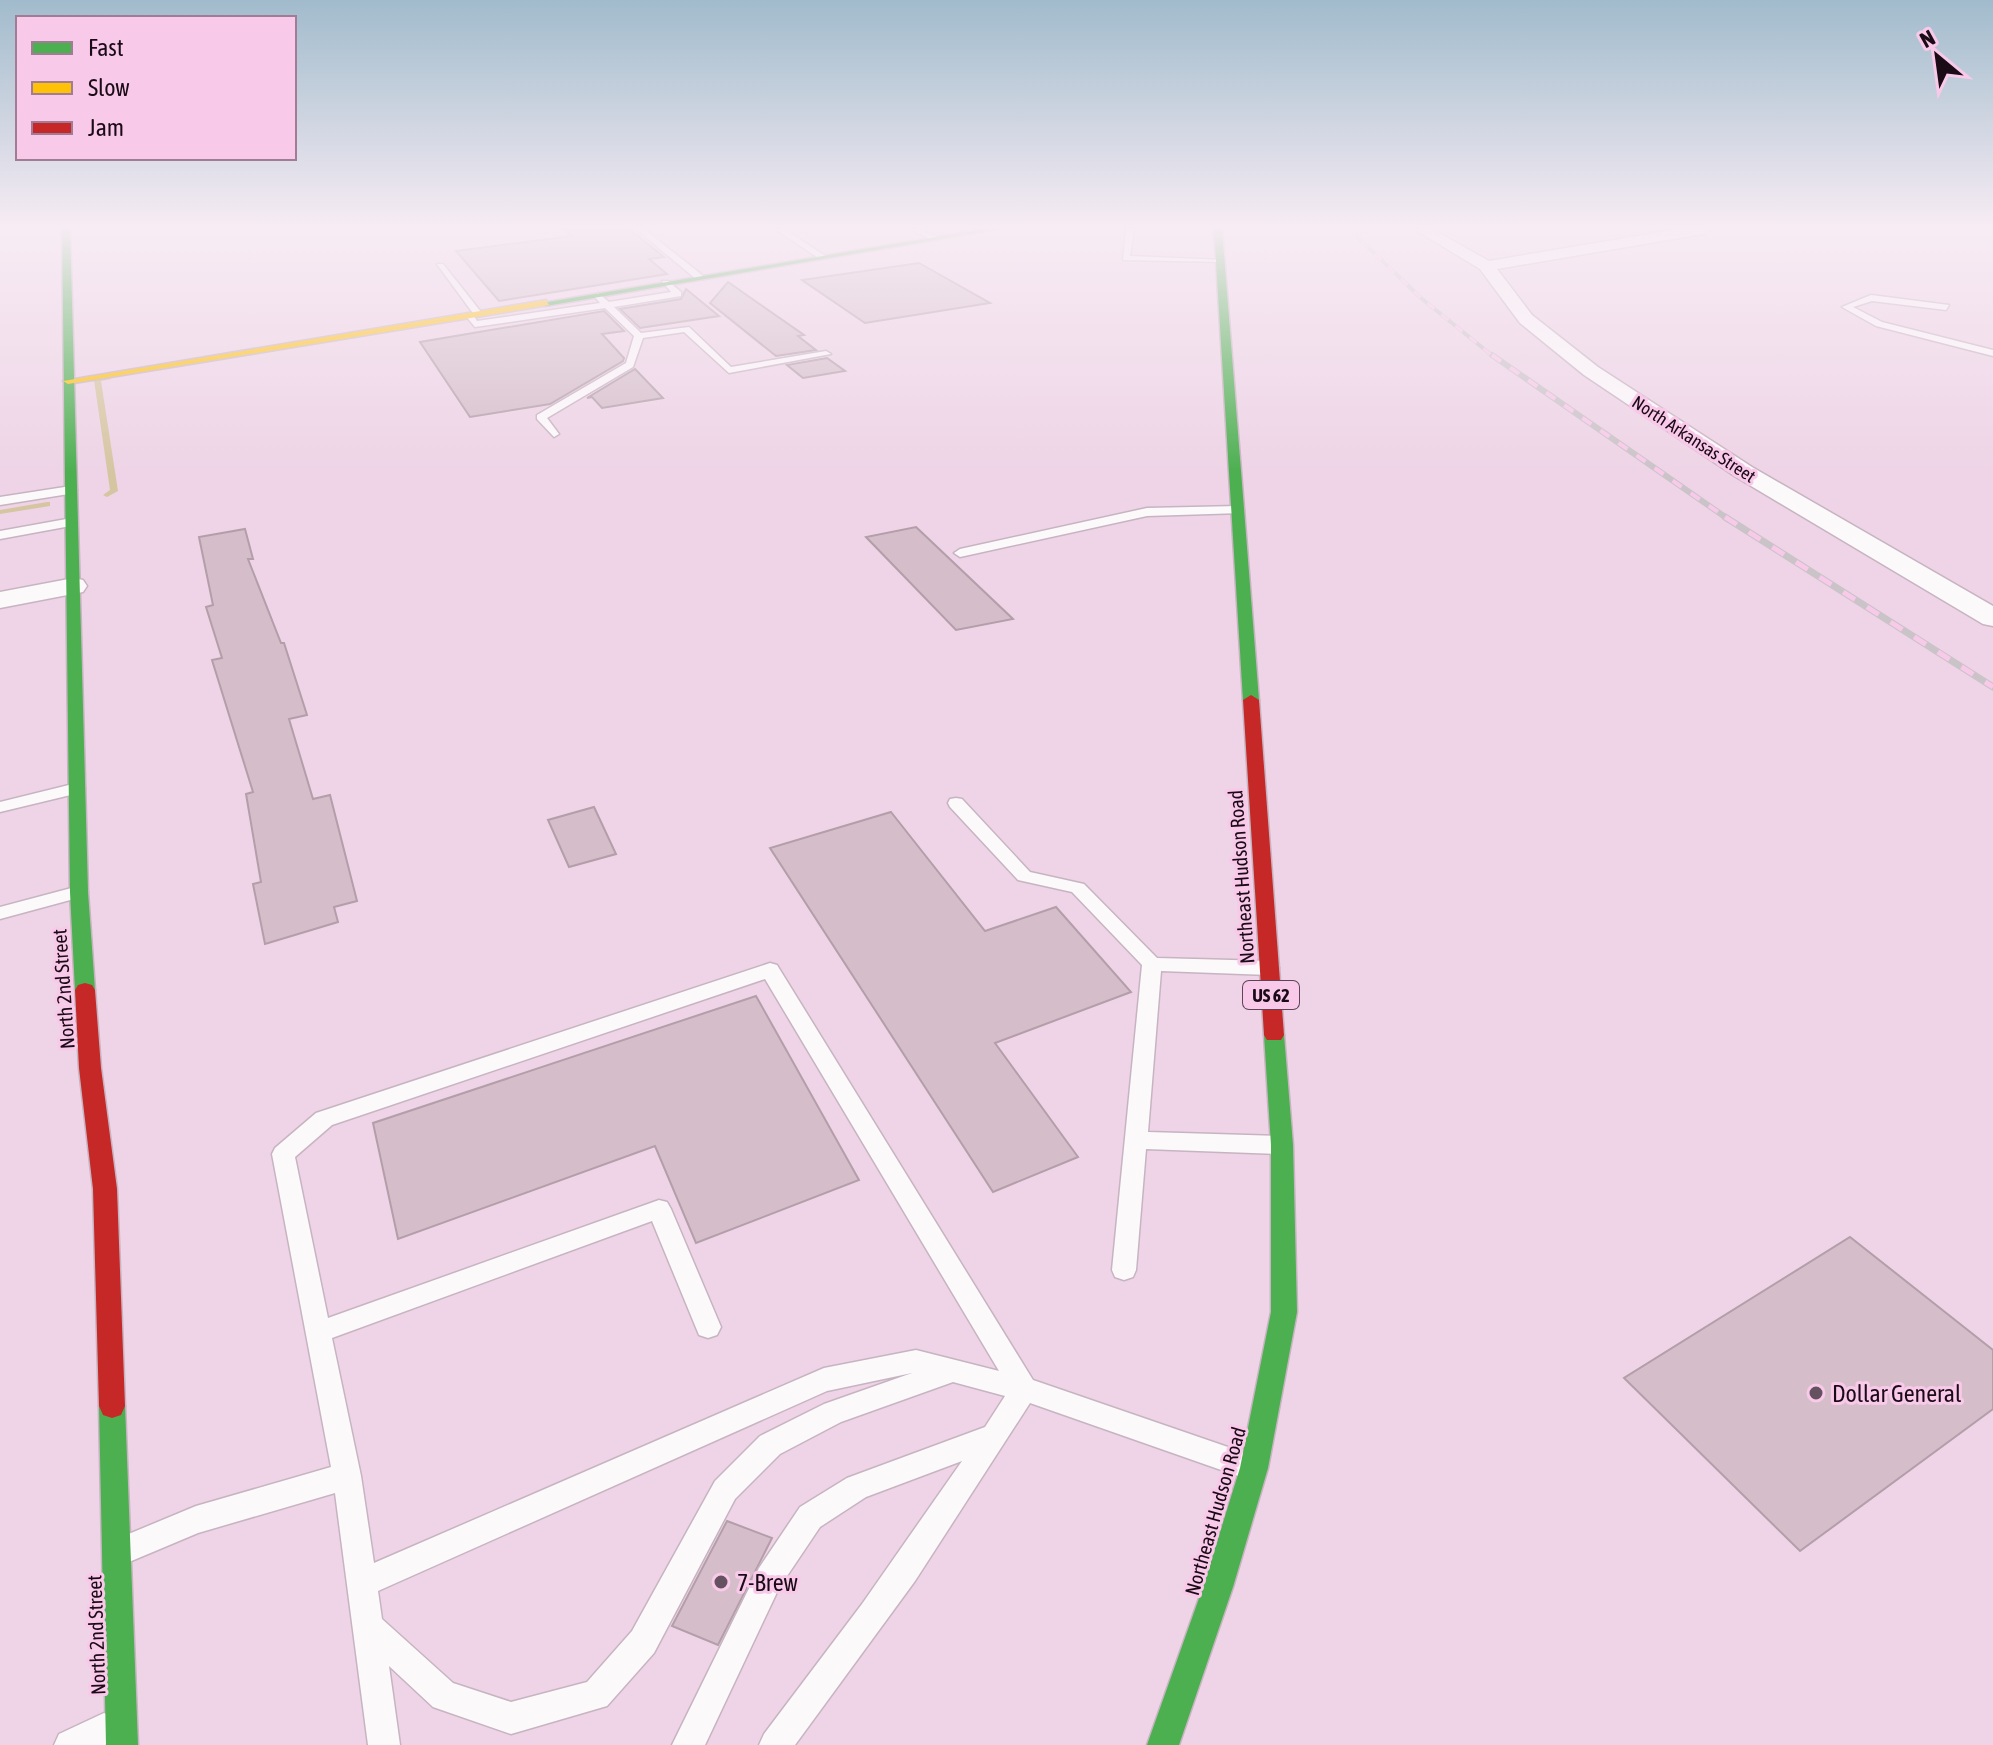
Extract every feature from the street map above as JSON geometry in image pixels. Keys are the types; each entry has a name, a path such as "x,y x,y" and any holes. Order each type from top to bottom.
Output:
{"main road":[{"name":"North 2nd Street","path":"67,310 79,892 90,1068 105,1189 122,1733"},
{"path":"68,381 506,310"},
{"name":"Northeast Hudson Road","path":"1163,1745 1218,1587 1254,1468 1284,1312 1282,1145 1224,310"}],"street":[{"name":"North Arkansas Street","path":"1520,310 1591,371 1744,472 1993,618"},
{"path":"0,600 74,586"}],"lane":[{"path":"471,310 473,314"},
{"path":"613,310 639,336"},
{"path":"1850,310 1879,324 1993,353"},
{"path":"639,336 686,329 729,370 826,354"},
{"path":"554,434 541,417 630,365 639,336"},
{"path":"0,501 71,490"},
{"path":"960,553 1147,512 1238,510"},
{"path":"0,535 72,522"},
{"path":"0,807 77,788"},
{"path":"956,803 1024,876 1078,888 1152,964 1270,968"},
{"path":"0,913 79,892"},
{"path":"1124,1270 1152,964"},
{"path":"384,1745 347,1476 283,1154 324,1119 770,970 1024,1389"},
{"path":"1138,1140 1282,1145"},
{"path":"319,1332 659,1209 708,1327"},
{"path":"362,1583 824,1380 916,1361 1024,1389 1166,1441 1254,1468"},
{"path":"368,1627 444,1696 511,1718 596,1695 643,1642 725,1490 770,1445 833,1413 952,1371"},
{"path":"775,1745 835,1669 1024,1389"},
{"path":"688,1745 769,1578 810,1517 857,1487 995,1436"},
{"path":"116,1554 196,1520 347,1476"},
{"path":"70,1745 122,1733"}],"building":[{"path":"622,310 712,310 719,316 640,328"},
{"path":"719,310 769,310 804,335 798,336 816,350 776,356"},
{"path":"847,310 944,310 865,323"},
{"path":"604,311 624,331 602,334 624,358 623,361 550,404 470,417 420,342"},
{"path":"827,358 845,371 803,378 787,365"},
{"path":"635,369 663,398 602,408 592,397 587,398"},
{"path":"916,527 1013,619 956,630 866,537"},
{"path":"245,529 253,559 248,559 281,643 284,643 307,715 289,719 313,799 330,795 357,901 334,907 338,922 265,944 253,884 261,882 246,794 253,792 212,660 222,658 206,607 213,605 199,537"},
{"path":"594,807 616,854 569,867 548,820"},
{"path":"891,812 985,931 1056,907 1131,992 995,1043 1078,1157 993,1192 770,848"},
{"path":"756,996 859,1180 696,1243 655,1146 398,1239 373,1123"},
{"name":"Dollar General","path":"1850,1237 1993,1350 1993,1409 1800,1551 1624,1378"},
{"name":"7-Brew","path":"727,1521 772,1538 718,1645 672,1626"}],"waterway":[{"path":"107,495 114,491 97,380 109,378"},
{"path":"0,512 47,504"}],"railway":[{"path":"1436,310 1494,357"},
{"path":"1492,355 1726,518"},
{"path":"1726,518 1993,687"}],"traffic: fast":[{"path":"68,310 79,892 85,990"},
{"path":"1224,310 1251,700"},
{"path":"1163,1745 1218,1587 1254,1468 1284,1312 1282,1145 1274,1035"},
{"path":"112,1406 122,1745"}],"traffic: slow":[{"path":"68,381 500,310"}],"traffic: jam":[{"path":"1251,700 1274,1035"},
{"path":"85,990 90,1068 105,1189 112,1406"}],"place":[{"name":"Dollar General","path":"1816,1393"},
{"name":"7-Brew","path":"721,1582"}]}
